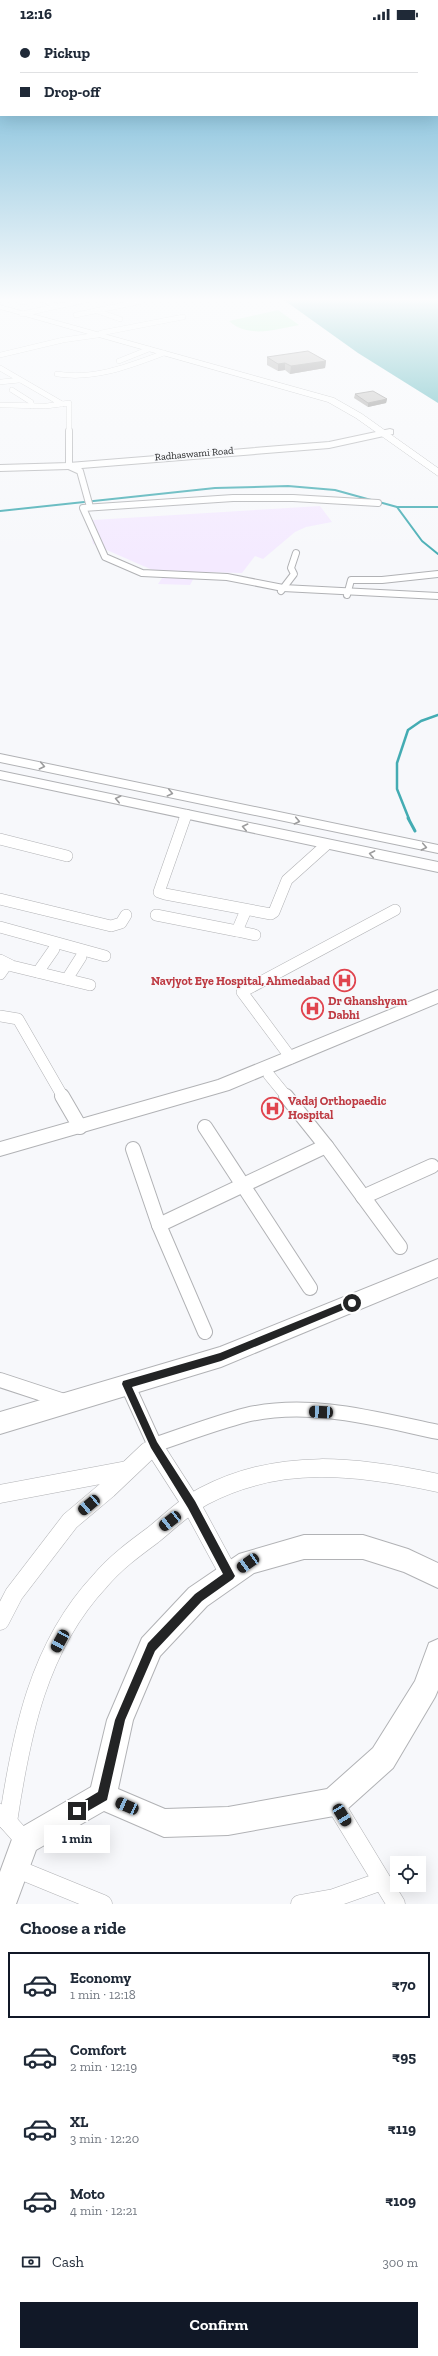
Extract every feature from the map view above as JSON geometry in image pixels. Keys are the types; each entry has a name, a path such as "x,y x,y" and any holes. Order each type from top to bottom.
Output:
{"main road":[{"path":"285,386 335,399"},
{"path":"286,386 335,399 438,466"},
{"path":"384,431 438,473"},
{"name":"Radhaswami Road","path":"0,468 69,465 329,445 384,431"},
{"name":"Radhaswami Road","path":"0,465 69,465"},
{"path":"0,758 438,849"},
{"path":"0,786 6,776 326,845 438,867"},
{"path":"0,1149 223,1086 438,996"},
{"path":"0,1158 227,1092 438,1004"},
{"path":"0,1423 126,1384 221,1357 438,1268"},
{"path":"103,1796 120,1720 152,1647 198,1597 248,1563 304,1547 363,1547 408,1561 438,1576"},
{"path":"0,1904 8,1890 15,1868 11,1825 103,1796 164,1823 228,1821 334,1802 383,1758 426,1688 438,1652"}],"street":[{"path":"30,386 62,404"},
{"path":"12,390 31,402 32,406"},
{"path":"0,405 32,406 68,403 69,465 80,471 90,507"},
{"path":"378,503 293,498 233,498 83,508 105,557 142,573 227,577 282,589 438,596"},
{"path":"282,589 294,574 291,568 296,553"},
{"path":"347,593 351,580 382,580 438,574"},
{"path":"187,814 159,892 267,914 274,912 287,880 326,845"},
{"path":"0,839 67,856"},
{"path":"0,899 111,926 121,923 126,915"},
{"path":"236,931 246,910"},
{"path":"291,1058 242,992 395,910"},
{"path":"156,915 255,935"},
{"path":"0,927 105,956"},
{"path":"38,972 54,949"},
{"path":"67,979 81,957"},
{"path":"0,974 3,962 90,985"},
{"path":"0,1016 18,1019 80,1127"},
{"path":"269,1075 326,1146 400,1247"},
{"path":"205,1127 242,1186 310,1288"},
{"path":"159,1225 326,1146"},
{"path":"133,1149 159,1225 205,1332"},
{"path":"363,1197 432,1166"},
{"path":"0,1380 68,1403"},
{"path":"126,1384 154,1445 191,1504 230,1576"},
{"path":"0,1621 14,1594 70,1521 154,1445 247,1415 294,1410 348,1413 438,1432"},
{"path":"11,1825 18,1766 38,1683 72,1618 94,1587 130,1553 191,1504 209,1494 260,1476 310,1467 355,1467 438,1482"},
{"path":"0,1494 128,1470"},
{"path":"334,1802 396,1904"},
{"path":"15,1868 103,1904"},
{"path":"300,1904 334,1898 382,1881"}],"shaded area":[{"path":"320,506 332,522 306,527 295,532 263,559 255,556 242,573 197,572 190,585 158,584 164,575 93,544 90,531 93,520"}],"water":[{"path":"410,386 438,386 438,403"}],"building":[{"path":"373,391 387,399 368,403 355,394"}],"waterway":[{"path":"0,511 215,488 288,486 335,490 371,500"},
{"path":"379,502 397,507"},
{"path":"397,507 438,507"},
{"path":"397,507 422,541 438,554"},
{"path":"409,819 397,789 397,763 408,730 421,721 438,715"},
{"path":"408,818 415,831"}],"place":[{"name":"Navjyot Eye Hospital, Ahmedabad","path":"345,981"},
{"name":"Dr Ghanshyam Dabhi","path":"312,1008"},
{"name":"Vadaj Orthopaedic Hospital","path":"273,1108"}],"route":[{"path":"77,1811 103,1796 120,1720 152,1647 198,1597 230,1576 191,1504 154,1445 126,1384 221,1357 352,1303"}]}
